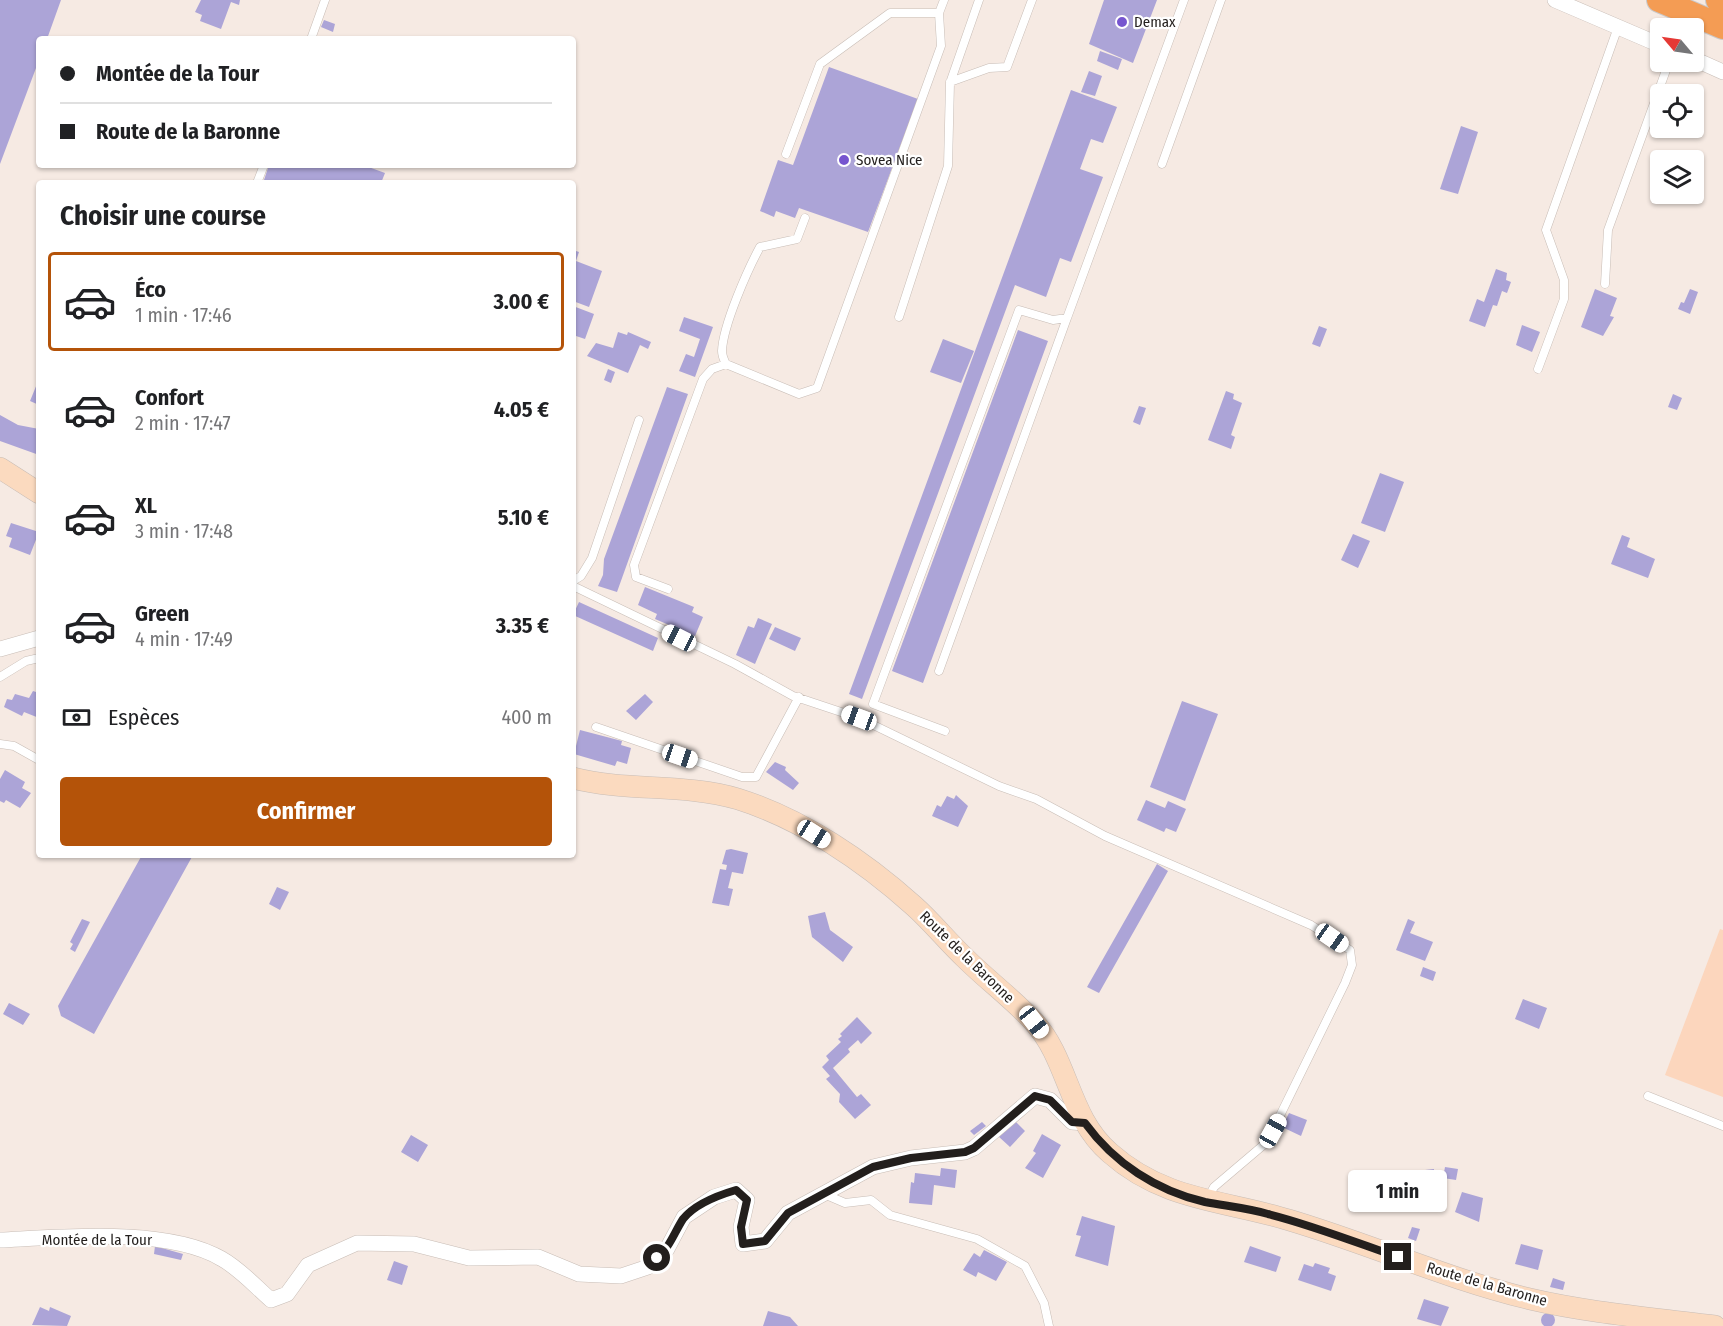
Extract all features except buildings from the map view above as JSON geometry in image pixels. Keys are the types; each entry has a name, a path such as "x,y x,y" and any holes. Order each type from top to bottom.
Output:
{"highway":[{"path":"1659,0 1723,27"},
{"path":"1718,0 1723,2"}],"main road":[{"path":"0,468 36,491"},
{"name":"Route de la Baronne","path":"576,779 602,785 708,792 739,799 814,834 855,860 916,908 965,959 1034,1022 1055,1053 1073,1103 1085,1123 1108,1152 1136,1172 1168,1189 1207,1202 1277,1216 1438,1271 1532,1299 1679,1324 1715,1326"}],"street":[{"path":"1555,0 1650,41"},
{"path":"1704,63 1723,72"},
{"path":"0,649 36,639"},
{"name":"Montée de la Tour","path":"0,1240 140,1237 175,1242 222,1259 271,1300 287,1294 308,1265 357,1244 414,1244 469,1258 538,1257 579,1274 621,1276 648,1266 667,1249 684,1217 714,1197 736,1190 747,1200 741,1227 743,1244 765,1241 788,1213 873,1167 911,1158 965,1152 1035,1096 1050,1100 1072,1122 1085,1123"}],"lane":[{"path":"311,36 325,0"},
{"path":"668,589 636,577 634,565 703,379 712,369 726,364 799,394 817,388 941,46 939,13 944,0"},
{"path":"899,317 948,166 950,82 979,0"},
{"path":"950,82 989,68 1007,67 1032,0"},
{"path":"939,671 1184,0"},
{"path":"1162,164 1221,0"},
{"path":"786,154 820,64 890,13 939,13"},
{"path":"1538,369 1564,299 1564,280 1546,230 1618,27"},
{"path":"1605,284 1608,230 1664,72"},
{"path":"726,364 721,352 725,334 751,262 760,247 797,239 805,218"},
{"path":"945,731 873,704 1019,310 1053,321 1066,318"},
{"path":"576,578 581,576 592,558 639,420"},
{"path":"576,587 798,697 859,718 924,747 999,786 1036,800 1105,837 1311,925 1350,951 1352,965 1345,983 1267,1142 1214,1187 1207,1202"},
{"path":"0,677 26,661 36,659"},
{"path":"597,727 742,777 756,777 798,697"},
{"path":"0,744 14,746 36,758"},
{"path":"1648,1096 1723,1126"},
{"path":"822,1193 845,1203 872,1200 890,1215 977,1239 1025,1266 1044,1304 1049,1326"}],"shaded area":[{"path":"1720,929 1723,930 1723,1097 1665,1075"}],"place":[{"name":"Demax","path":"1122,22"},
{"name":"Sovea Nice","path":"844,160"}],"route":[{"path":"657,1258 667,1249 684,1217 714,1197 736,1190 747,1200 741,1227 743,1244 765,1241 788,1213 873,1167 911,1158 965,1152 974,1148 1035,1096 1050,1100 1072,1122 1085,1123 1108,1152 1136,1172 1168,1189 1193,1199 1267,1213 1398,1257"}]}
